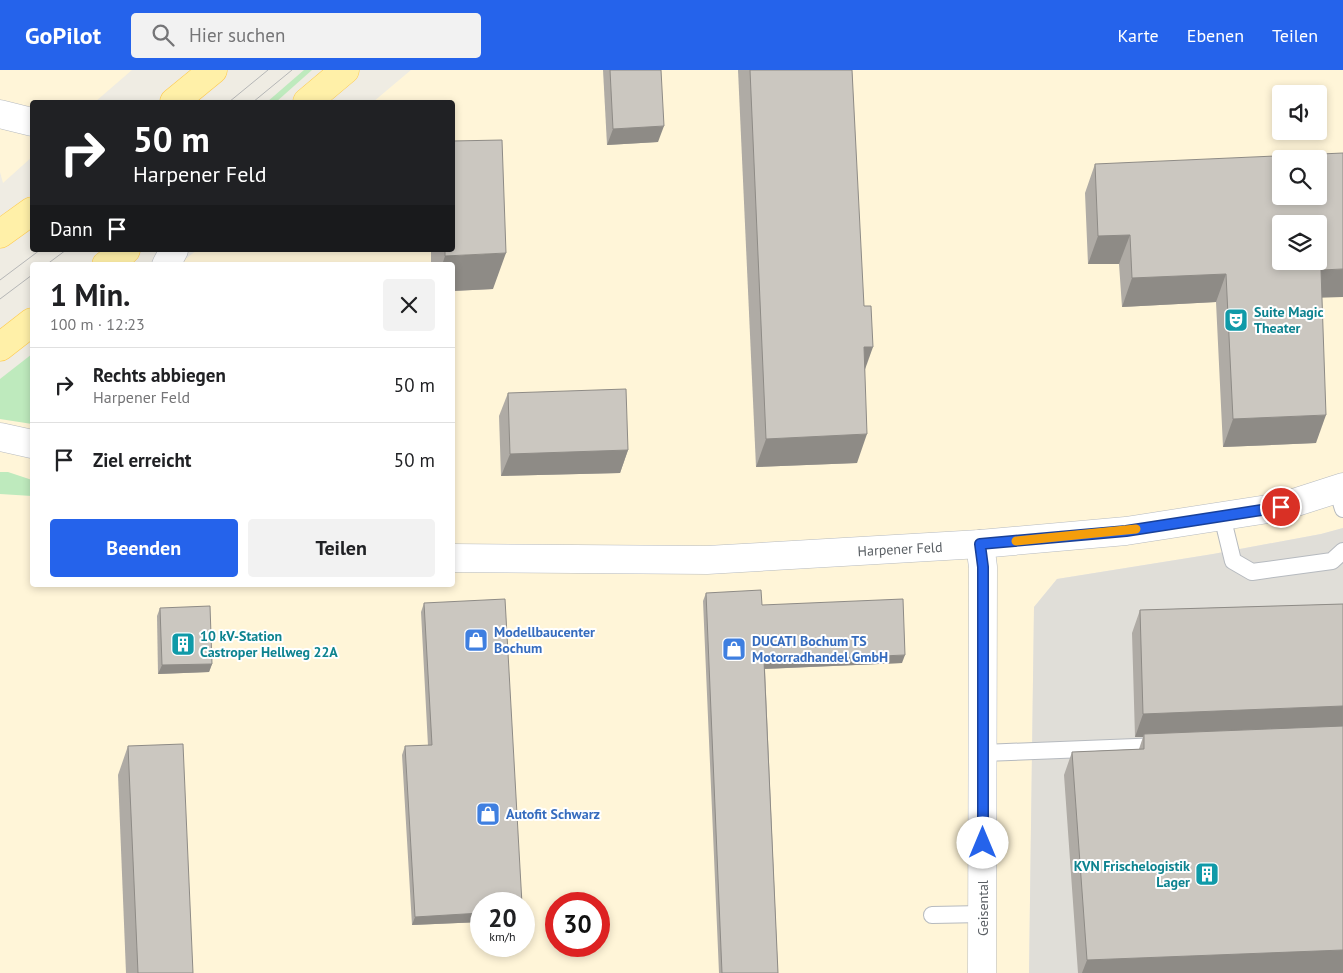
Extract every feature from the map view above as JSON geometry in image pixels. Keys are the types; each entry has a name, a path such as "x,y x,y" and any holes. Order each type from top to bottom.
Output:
{"main road":[{"path":"176,100 213,70"},
{"path":"310,100 345,70"},
{"path":"0,234 30,212"},
{"path":"110,262 123,252"},
{"path":"0,346 30,324"}],"street":[{"path":"0,114 30,122"},
{"path":"0,437 30,444"},
{"name":"Harpener Feld","path":"455,558 707,560 980,544 1126,531 1281,507 1341,495"},
{"name":"Geisental","path":"980,544 983,567 982,973"}],"lane":[{"path":"1222,516 1233,561 1252,572 1332,561 1343,551"},
{"path":"983,753 1178,746"},
{"path":"932,915 983,914"}],"shaded area":[{"path":"0,70 132,70 97,100 30,100 30,159 3,183 0,172"},
{"path":"411,70 1343,70 1343,528 1321,534 1213,554 1057,579 1034,607 1029,973 0,973 0,411 30,387 30,587 455,587 455,262 182,262 194,252 455,252 455,100 375,100"},
{"path":"1343,528 1343,973 1029,973 1034,607 1057,579 1213,554 1321,534"}],"green space":[{"path":"304,70 312,70 278,100 269,100"},
{"path":"30,356 30,424 0,419 0,379"},
{"path":"0,472 8,472 30,479 30,496 0,494"}],"building":[{"path":"610,70 661,70 664,126 613,129"},
{"path":"750,70 852,70 864,306 871,306 873,347 864,347 867,434 766,439"},
{"path":"502,140 506,253 445,256 445,252 455,252 455,141"},
{"path":"1343,153 1343,269 1327,270 1327,215 1272,215 1272,270 1321,270 1326,415 1233,419 1226,274 1132,278 1130,235 1098,236 1095,164 1272,156 1272,205 1327,205 1327,154"},
{"path":"626,389 628,450 510,454 508,393"},
{"path":"761,590 762,605 903,599 905,655 764,661 778,973 722,973 706,593"},
{"path":"505,599 521,892 470,892 470,914 415,917 405,746 432,745 424,603"},
{"path":"1343,604 1343,706 1143,714 1140,610"},
{"name":"10 kV-Station Castroper Hellweg 22A","path":"210,606 212,664 162,665 160,608"},
{"name":"KVN Frischelogistik Lager","path":"1343,726 1343,950 1087,960 1072,752 1144,749 1144,734"},
{"path":"183,744 193,973 138,973 128,746"}],"tram line":[{"path":"231,100 268,70"},
{"path":"255,100 292,70"},
{"path":"0,280 37,252"},
{"path":"50,262 63,252"},
{"path":"0,299 30,276"}],"slow traffic":[{"path":"1016,541 1136,529"}],"place":[{"name":"Suite Magic Theater","path":"1236,320"},
{"name":"Modellbaucenter Bochum","path":"476,640"},
{"name":"10 kV-Station Castroper Hellweg 22A","path":"183,644"},
{"name":"DUCATI Bochum TS Motorradhandel GmbH","path":"734,649"},
{"name":"Autofit Schwarz","path":"488,814"},
{"name":"KVN Frischelogistik Lager","path":"1207,874"}],"route":[{"path":"983,843 983,567 980,544 1126,531 1281,507"}]}
